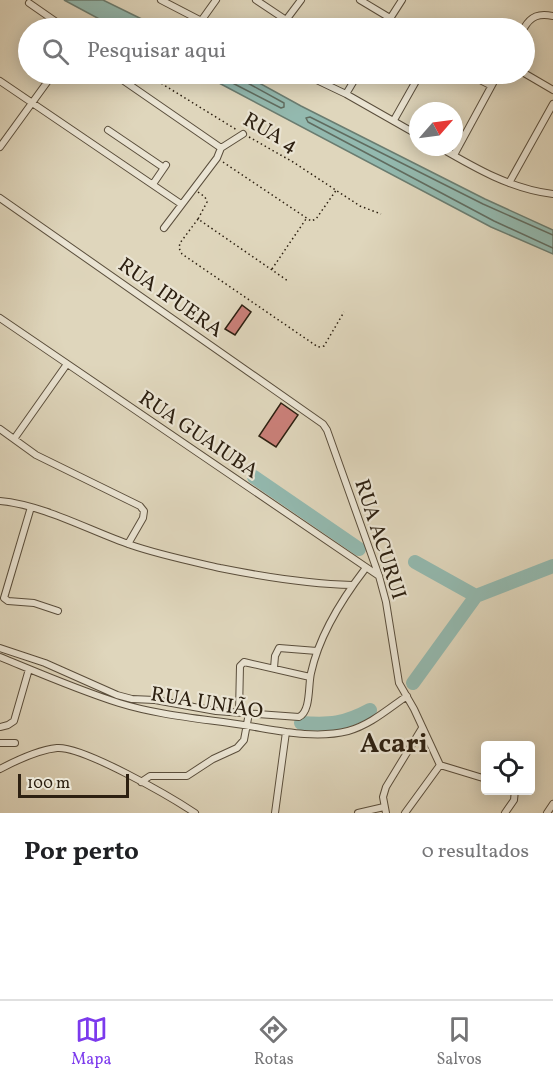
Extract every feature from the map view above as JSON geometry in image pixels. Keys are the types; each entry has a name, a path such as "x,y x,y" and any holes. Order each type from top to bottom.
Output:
{"street":[{"path":"160,0 195,18"},
{"path":"203,18 216,0"},
{"path":"256,0 282,18"},
{"path":"360,0 390,18 402,0"},
{"path":"289,18 297,2"},
{"path":"29,3 51,18"},
{"path":"532,18 543,14 553,16"},
{"path":"535,79 553,90"},
{"path":"0,81 182,204"},
{"path":"0,147 46,84"},
{"path":"128,84 219,153"},
{"path":"325,84 409,129"},
{"path":"346,94 352,84"},
{"path":"394,120 414,84"},
{"path":"463,138 490,85"},
{"path":"509,183 553,104"},
{"path":"108,130 165,166 153,184"},
{"path":"164,228 219,153 243,134"},
{"path":"456,156 509,183 553,194"},
{"name":"RUA IPUERA","path":"0,198 323,424"},
{"name":"RUA GUAIUBA","path":"0,318 365,569 379,576"},
{"path":"14,439 67,364"},
{"name":"RUA ACURUI","path":"323,424 379,576 386,602 399,683 440,765"},
{"path":"0,429 36,455 140,506 144,511 143,518 128,544"},
{"path":"0,501 32,507 168,557 272,579 321,585 352,585"},
{"path":"32,507 4,598 8,601 34,603 58,611"},
{"path":"0,648 45,663 117,695 132,699 155,700 216,711 302,716 317,651 352,585 365,569"},
{"path":"274,668 275,656 279,648 317,651"},
{"name":"RUA UNIÃO","path":"0,657 59,682 138,707 286,732 345,732 366,724 407,696"},
{"path":"239,712 241,663 247,661 310,677"},
{"path":"0,726 14,721 29,669"},
{"path":"59,682 64,672"},
{"path":"80,689 82,680"},
{"path":"141,782 150,776 183,776 193,773 240,745 248,726 249,713"},
{"path":"358,813 385,810 383,797 386,787 422,728"},
{"path":"275,813 286,732"},
{"path":"0,743 15,743"},
{"path":"0,768 41,752 57,748 67,749 99,760 195,813"},
{"path":"405,813 440,765 481,777"},
{"path":"505,813 514,800 515,795"},
{"path":"547,813 553,804"}],"path":[{"name":"RUA 4","path":"162,84 337,189 360,206 381,214"},
{"path":"219,153 306,219 314,220 337,189"},
{"path":"194,189 203,195 207,202 198,219 180,243 179,250 182,254 318,347 324,346 344,312"},
{"path":"198,219 288,281"},
{"path":"272,269 306,219"}],"water":[{"path":"64,0 103,0 140,18 97,18"},
{"path":"221,84 261,84 485,199 553,230 553,254 491,227"}],"building":[{"path":"242,305 251,312 235,335 225,329"},
{"path":"281,403 298,415 276,447 259,436"}],"waterway":[{"path":"254,477 359,549"},
{"path":"415,562 476,596"},
{"path":"413,683 476,596 553,566"},
{"path":"301,723 337,722 370,710"}],"district":[{"name":"Acari","path":"394,743"}]}
